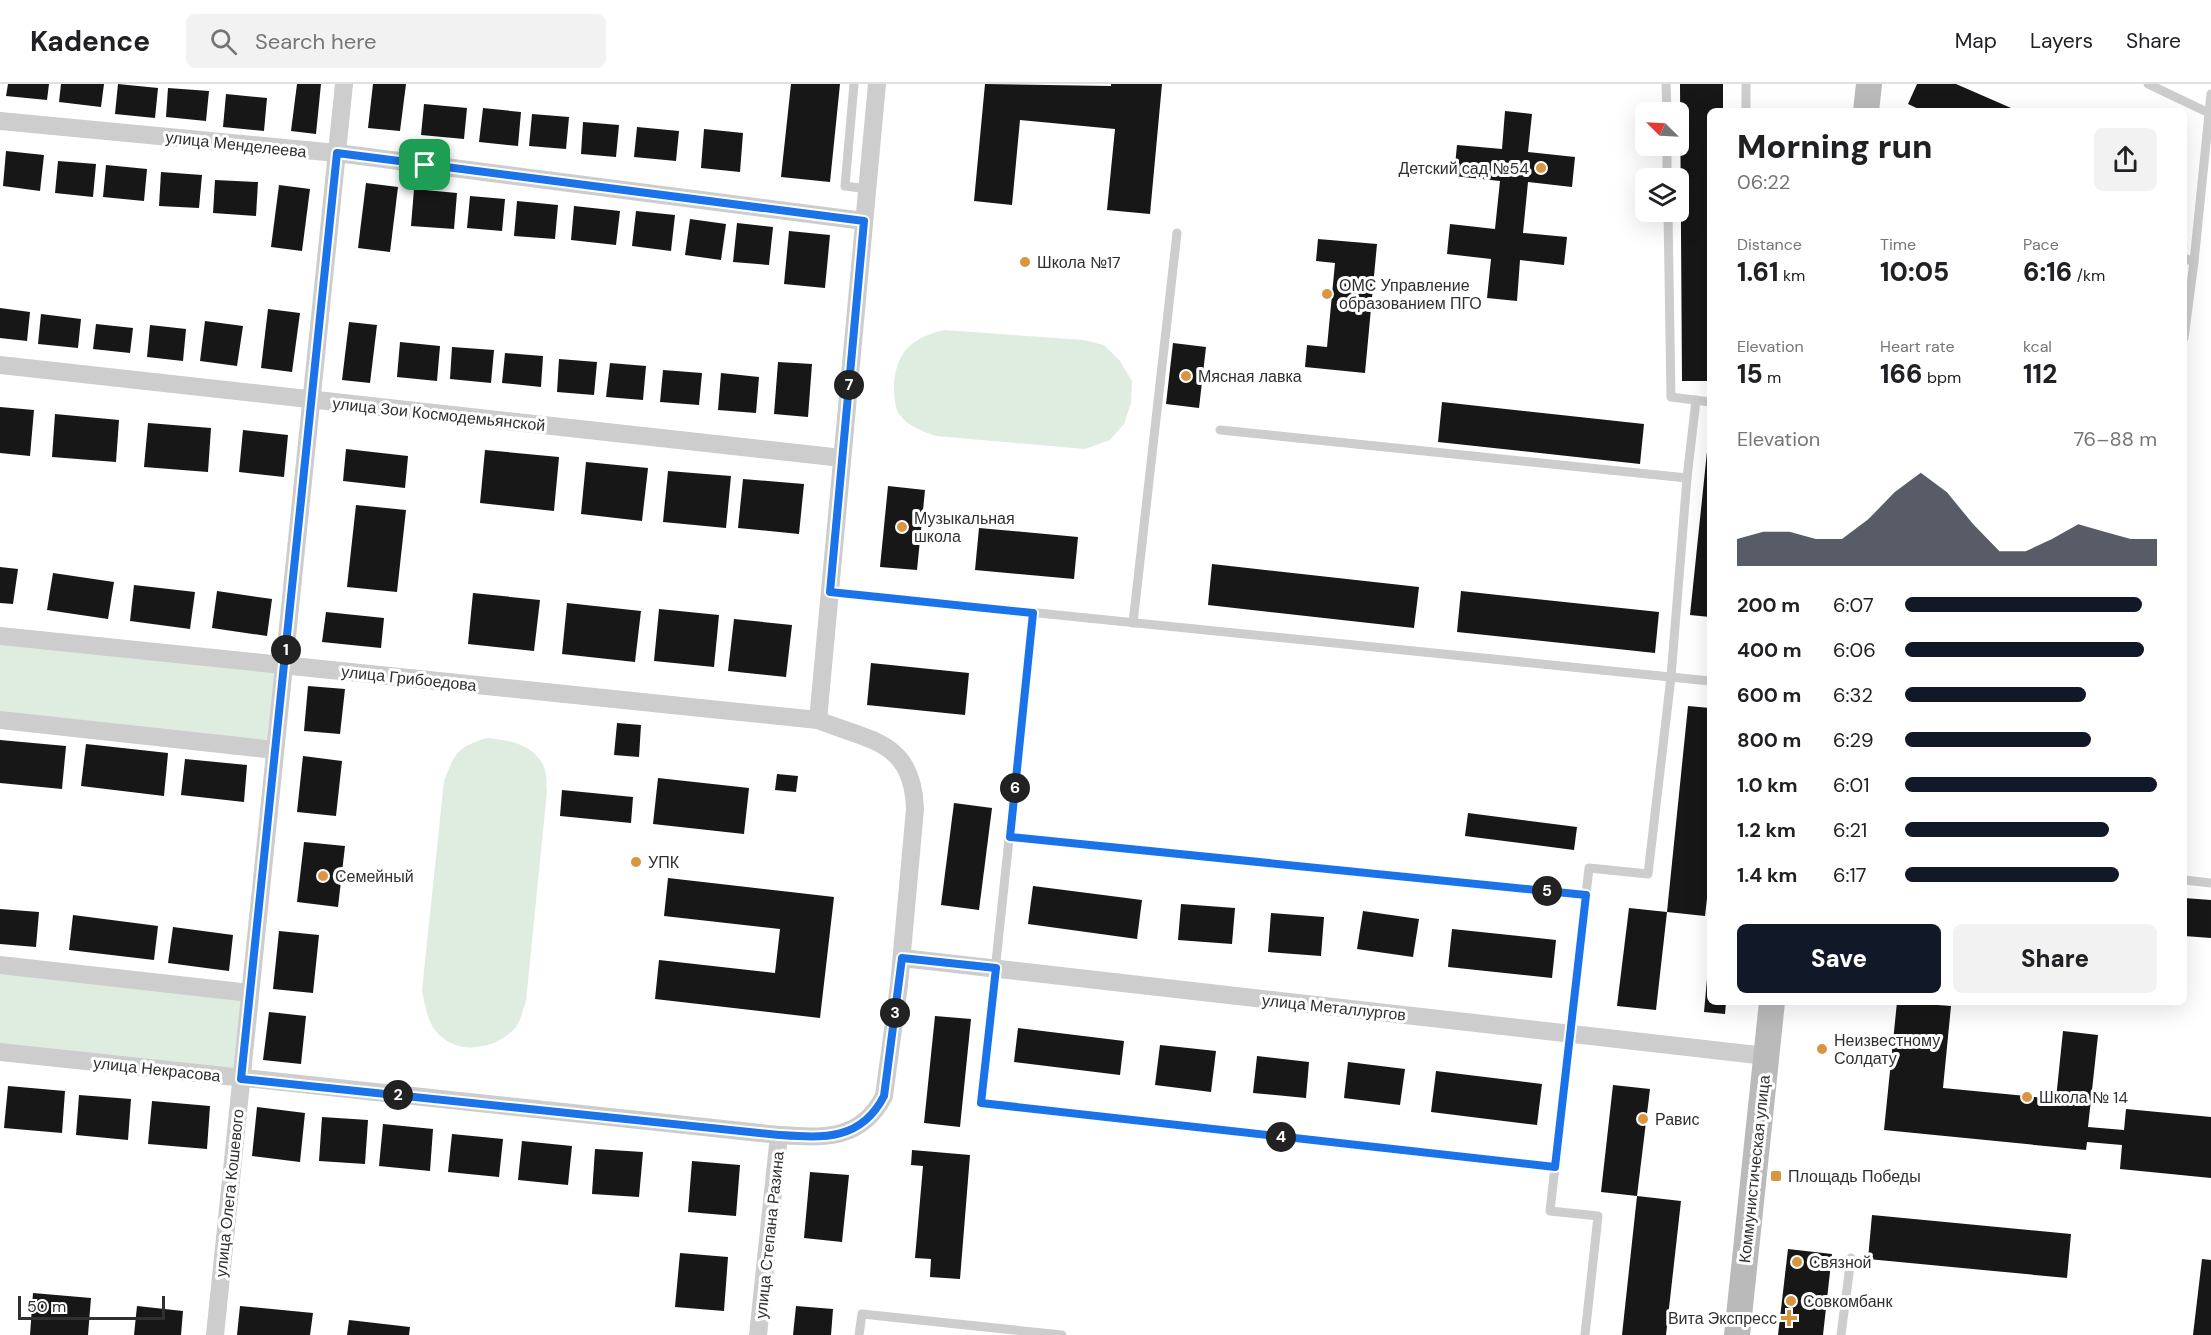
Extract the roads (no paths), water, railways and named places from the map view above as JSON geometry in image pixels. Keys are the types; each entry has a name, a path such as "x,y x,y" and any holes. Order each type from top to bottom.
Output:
{"street":[{"name":"улица Олега Кошевого","path":"214,1335 344,84"},
{"path":"818,720 877,84"},
{"path":"1866,108 1869,84"},
{"name":"улица Менделеева","path":"0,121 337,153 864,221"},
{"name":"улица Зои Космодемьянской","path":"0,365 842,458"},
{"name":"улица Грибоедова","path":"0,636 818,720 869,737 897,757 909,774 913,790 915,809 902,958"},
{"path":"0,720 275,750"},
{"name":"улица Металлургов","path":"902,958 1766,1056"},
{"name":"улица Некрасова","path":"0,1052 779,1135 832,1136 865,1122 876,1111 884,1096 902,958"},
{"path":"0,965 250,993"},
{"name":"Коммунистическая улица","path":"1737,1335 1772,1005"},
{"name":"улица Степана Разина","path":"758,1335 779,1135"}],"lane":[{"path":"854,84 845,186 868,189"},
{"path":"1666,84 1666,102"},
{"path":"1746,84 1746,108"},
{"path":"2148,84 2209,112"},
{"path":"2187,315 2211,94"},
{"path":"1668,222 1671,398 1707,402"},
{"path":"1133,623 1177,233"},
{"path":"2187,259 2194,262"},
{"path":"1585,1335 1598,1216 1550,1211 1589,868 1648,873 1671,677 1687,478 1696,400"},
{"path":"1220,430 1687,478"},
{"path":"830,592 1707,681"},
{"path":"1033,613 981,1103 1555,1167"},
{"path":"1010,837 1586,895"},
{"path":"2187,880 2211,883"},
{"path":"1842,1335 1851,1258"},
{"path":"859,1335 862,1314 1062,1335"}],"place":[{"name":"Детский сад №54","path":"1541,168"},
{"name":"Школа №17","path":"1025,262"},
{"name":"ОМС Управление образованием ПГО","path":"1327,294"},
{"name":"Мясная лавка","path":"1186,376"},
{"name":"Музыкальная школа","path":"902,527"},
{"name":"УПК","path":"636,862"},
{"name":"Семейный","path":"323,876"},
{"name":"Неизвестному Солдату","path":"1822,1049"},
{"name":"Школа № 14","path":"2027,1097"},
{"name":"Равис","path":"1643,1119"},
{"name":"Площадь Победы","path":"1776,1176"},
{"name":"Связной","path":"1797,1262"},
{"name":"Совкомбанк","path":"1791,1301"},
{"name":"Вита Экспресс","path":"1789,1318"}]}
